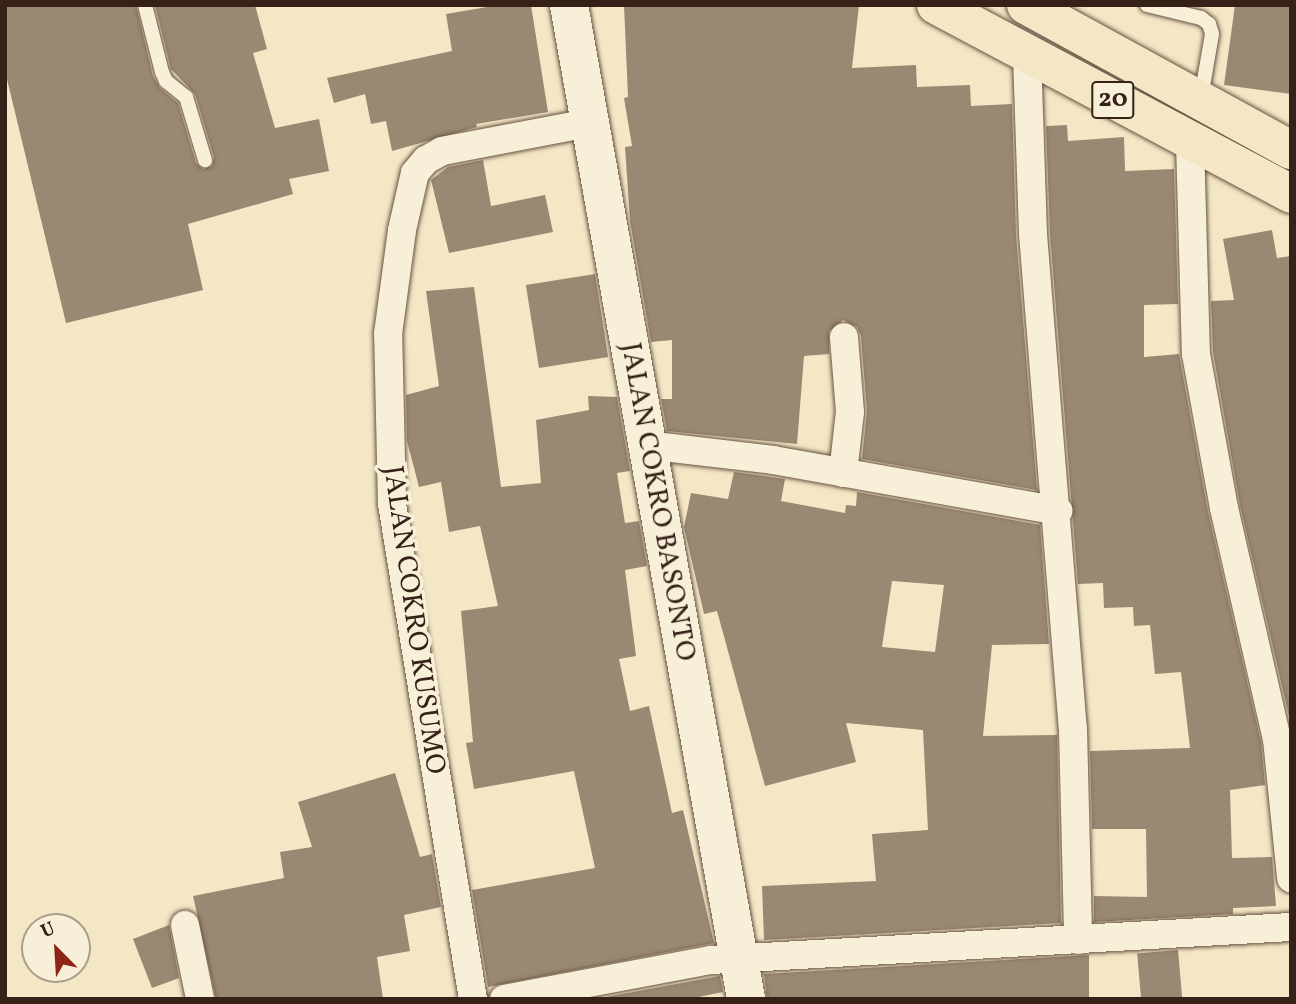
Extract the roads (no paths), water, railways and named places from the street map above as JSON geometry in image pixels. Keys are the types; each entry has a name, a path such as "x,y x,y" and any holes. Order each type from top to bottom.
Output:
{"highway":[{"name":"20","path":"936,5 1190,142 1285,164"},
{"name":"20","path":"1026,5 1068,16 1201,100 1285,164"}],"street":[{"name":"JALAN COKRO BASONTO","path":"569,5 746,999"},
{"path":"1027,54 1034,248 1058,511 1073,729 1078,940"},
{"name":"JALAN COKRO KUSUMO","path":"473,999 392,504 388,334 402,230 415,173 426,160 442,151 589,123"},
{"path":"1190,142 1196,354 1223,508 1277,739 1291,878"},
{"path":"843,473 850,412 844,337"},
{"path":"646,445 725,453 1058,511"},
{"path":"185,925 200,999"},
{"path":"504,999 739,958 1291,927"}],"lane":[{"path":"145,5 162,72 166,81 186,97 205,160"},
{"path":"1147,5 1201,18 1209,24 1212,34 1201,100"}]}
